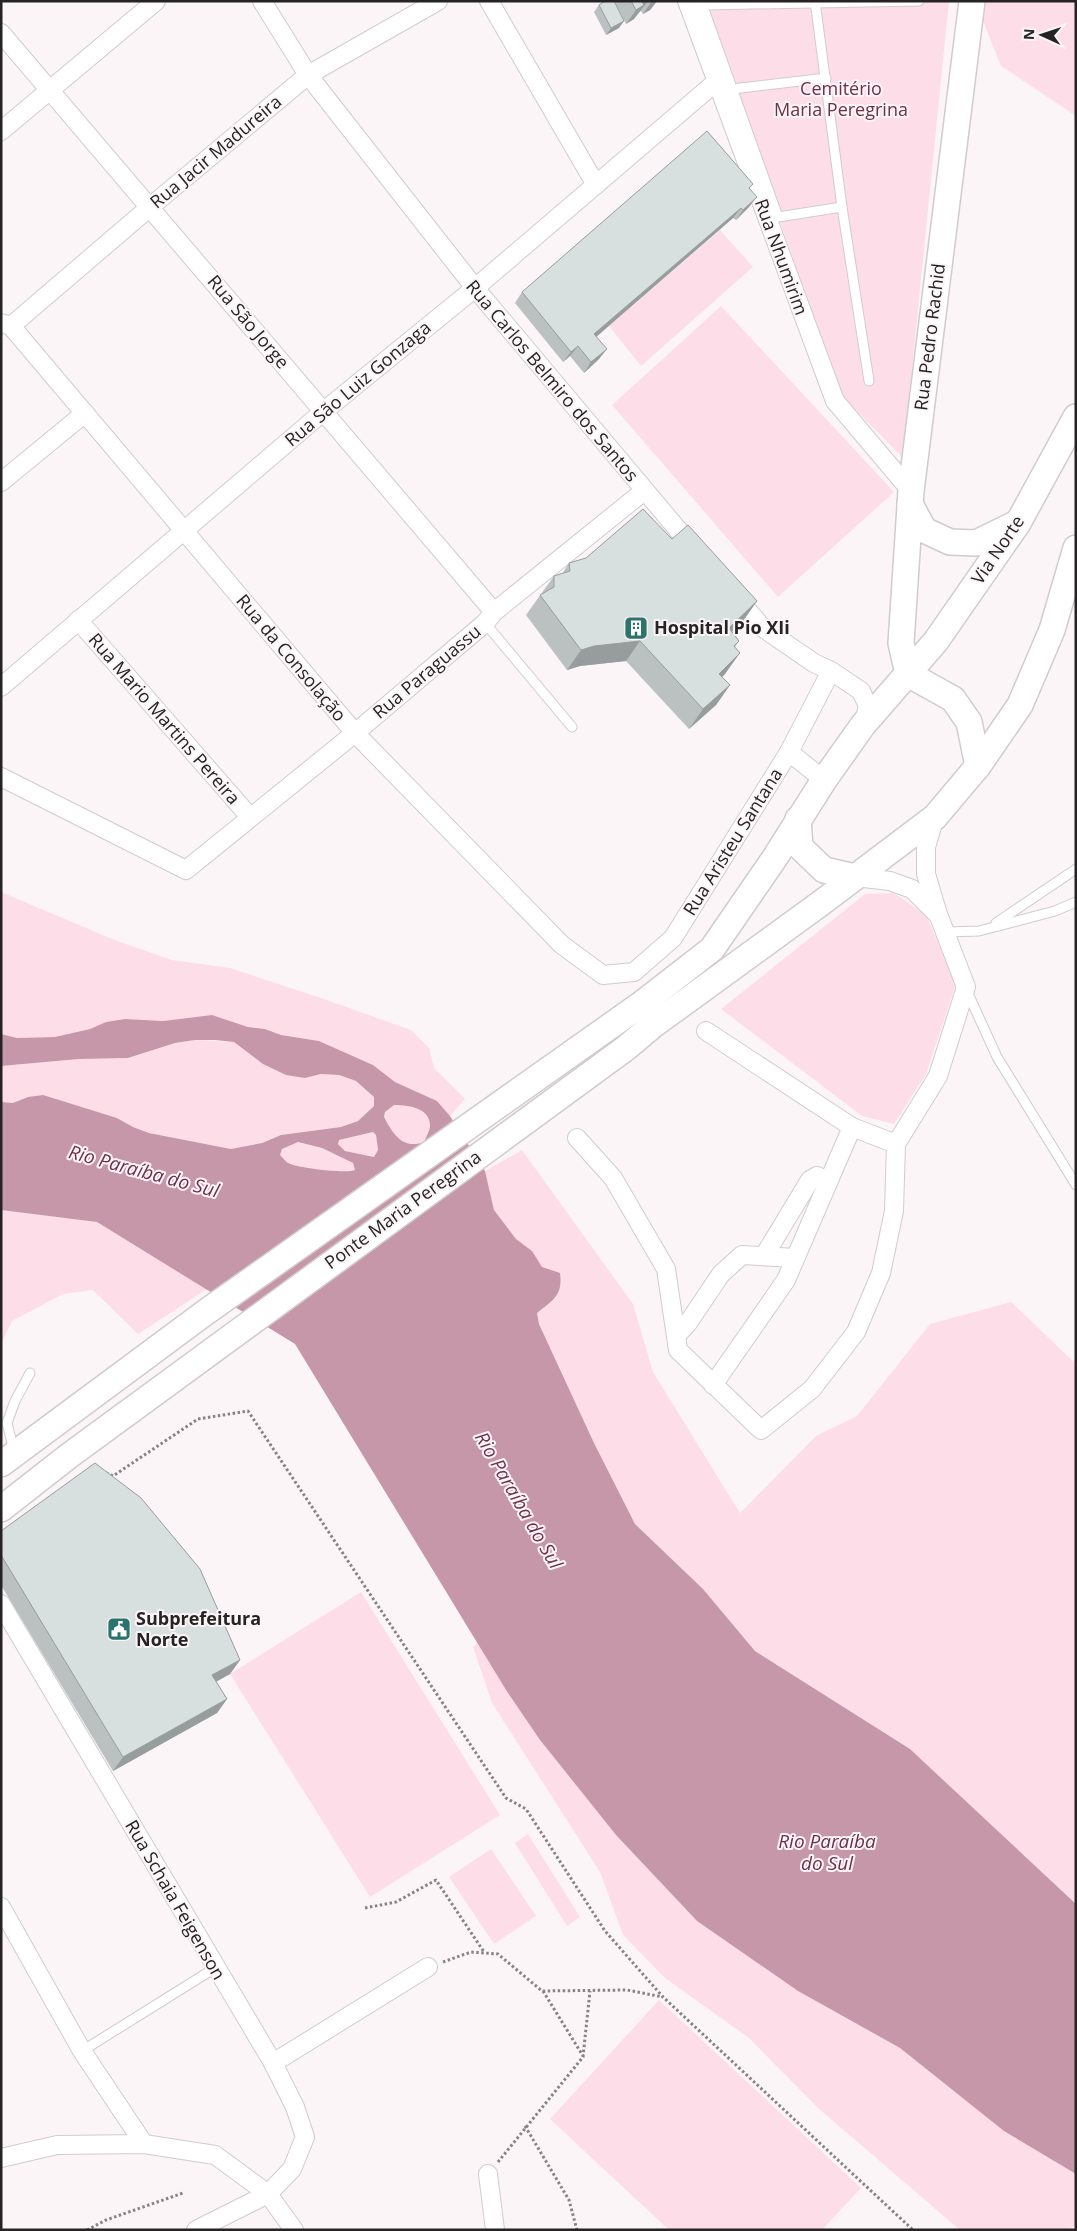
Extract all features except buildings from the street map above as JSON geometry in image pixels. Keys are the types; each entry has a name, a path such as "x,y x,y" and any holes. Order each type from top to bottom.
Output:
{"main road":[{"name":"Rua Pedro Rachid","path":"908,674 901,643 911,497 972,1"},
{"name":"Via Norte","path":"646,1015 712,949 776,856 824,780 863,726 936,641 1018,523 1076,416"},
{"path":"911,497 924,530 950,542 976,543 1018,523"},
{"path":"646,1015 855,877 935,817 978,766 1020,705 1052,630 1076,548"},
{"path":"908,674 954,699 969,722 978,766"},
{"path":"798,819 800,847 824,870 855,877"},
{"name":"Ponte Maria Peregrina","path":"1,1508 224,1341 626,1048 646,1015"},
{"name":"Ponte Maria Peregrina","path":"8,1459 206,1312 646,1015"}],"street":[{"path":"1,131 156,1"},
{"name":"Rua Carlos Belmiro dos Santos","path":"262,1 308,75 475,288 706,563"},
{"name":"Rua Jacir Madureira","path":"6,325 308,75 438,1"},
{"path":"489,1 596,185"},
{"name":"Rua Nhumirim","path":"697,3 716,82 834,401 911,497"},
{"name":"Rua São Jorge","path":"1,33 324,411 490,617"},
{"name":"Rua São Luiz Gonzaga","path":"1,687 324,411 475,288 716,82"},
{"name":"Rua da Consolação","path":"6,325 184,530 354,733 562,944 603,975"},
{"path":"1,482 84,413"},
{"name":"Rua Paraguassu","path":"1,777 186,870 354,733 490,617 644,491"},
{"path":"725,585 763,628 814,663 831,671 861,691 868,706 863,726"},
{"name":"Rua Mario Martins Pereira","path":"78,620 250,818"},
{"name":"Rua Aristeu Santana","path":"603,975 634,972 674,938 789,752 831,671"},
{"path":"789,752 824,780"},
{"path":"577,1138 613,1178 666,1268 678,1350 761,1430 812,1389 856,1332 881,1273 892,1220 896,1144 938,1076 966,987 938,914 926,874 926,848 935,817"},
{"path":"855,877 890,881 912,889 938,914"},
{"path":"706,1031 852,1127 896,1144"},
{"path":"714,1384 786,1280 852,1127"},
{"path":"764,1256 810,1180 817,1176 828,1181"},
{"path":"676,1336 688,1323 721,1274 742,1255 795,1258"},
{"name":"Rua Schaia Feigenson","path":"2,1605 215,1968 273,2063 295,2107 305,2137 292,2169 268,2194 196,2230"},
{"path":"1,1907 82,2051 144,2144"},
{"path":"273,2063 428,1967"},
{"path":"1,2158 57,2145 144,2144 215,2155 268,2194 294,2230"},
{"path":"488,2174 495,2230"}],"lane":[{"path":"842,207 778,217 732,89 697,3 919,1"},
{"path":"815,2 842,207 869,381"},
{"path":"732,89 826,78"},
{"path":"490,617 572,727"},
{"path":"990,928 1076,868"},
{"path":"946,932 979,931 1055,911 1076,902"},
{"path":"966,987 997,1057 1076,1185"},
{"path":"8,1459 7,1424 14,1401 30,1373"},
{"path":"82,2051 215,1968"}],"path":[{"path":"104,1472 113,1476 198,1419 248,1411 506,1798 526,1809 605,1931 663,1997 913,2230"},
{"path":"365,1908 396,1902 436,1880 485,1953"},
{"path":"428,1967 471,1952 498,1954 542,1991 583,2057"},
{"path":"542,1991 627,1990 663,1997"},
{"path":"488,2174 525,2126 583,2057 590,1991"},
{"path":"525,2126 569,2200 577,2230"},
{"path":"87,2230 106,2220 183,2193"}],"green space":[{"name":"Cemitério Maria Peregrina","path":"701,1 949,1 903,458 842,396"},
{"path":"986,1 1076,1 1076,116 1001,66 983,21"},
{"path":"720,230 753,267 641,366 609,326"},
{"path":"721,306 894,492 778,597 612,405"},
{"path":"1,892 117,941 172,960 230,968 411,1030 429,1048 434,1068 465,1099 450,1116 437,1101 395,1082 373,1065 319,1041 248,1027 212,1015 163,1021 125,1019 106,1022 90,1029 55,1037 17,1038 1,1034"},
{"path":"894,893 926,915 956,984 926,1074 894,1124 862,1116 721,1009 865,894"},
{"path":"195,1040 234,1042 263,1064 305,1078 321,1074 339,1075 356,1081 374,1097 374,1106 358,1121 341,1127 281,1135 262,1143 231,1149 149,1133 117,1118 71,1104 28,1097 13,1103 1,1102 1,1066 79,1059 128,1058 175,1043"},
{"path":"394,1105 418,1109 427,1116 430,1127 424,1142 410,1144 399,1139 384,1117 385,1112"},
{"path":"373,1132 376,1135 378,1150 374,1157 345,1151 338,1144 339,1140"},
{"path":"297,1142 322,1148 353,1163 355,1170 322,1170 288,1163 279,1155 282,1149"},
{"path":"522,1150 633,1304 653,1372 740,1513 816,1436 857,1416 930,1324 1011,1302 1076,1364 1076,1904 910,1749 755,1651 703,1589 635,1524 594,1443 539,1324 537,1313 557,1297 532,1251 516,1239 494,1210 485,1171"},
{"path":"1,1210 97,1222 207,1289 138,1334 93,1290 63,1294 12,1321 1,1344"},
{"path":"361,1592 500,1815 370,1897 230,1674"},
{"path":"477,1643 540,1740 616,1835 697,1921 798,1991 900,2048 1004,2130 1076,2174 1076,2225 1068,2230 960,2230 818,2108 749,2038 665,1978 623,1935 600,1872 492,1703 473,1647"},
{"path":"528,1834 580,1917 567,1926 515,1843"},
{"path":"491,1849 536,1916 494,1944 449,1877"},
{"path":"659,2000 861,2188 822,2230 669,2230 550,2119"}],"water":[{"name":"Rio Paraíba do Sul","path":"212,1015 248,1027 319,1041 373,1065 395,1082 437,1101 450,1116 485,1171 494,1210 516,1239 532,1251 542,1267 560,1273 560,1287 556,1297 537,1313 539,1324 594,1443 635,1524 703,1589 755,1651 910,1749 1076,1904 1076,2174 1004,2131 900,2048 798,1991 697,1921 616,1835 540,1740 506,1690 295,1344 97,1222 1,1210 1,1102 13,1103 28,1097 43,1095 117,1118 149,1133 231,1149 262,1143 281,1135 341,1127 358,1121 374,1106 374,1097 356,1081 339,1075 321,1074 305,1078 286,1075 263,1064 234,1042 195,1040 175,1043 128,1058 79,1059 1,1066 1,1034 17,1038 55,1037 90,1029 106,1022 125,1019 163,1021","holes":["394,1105 412,1107 427,1116 430,1127 424,1142 410,1144 399,1139 384,1117 385,1112","373,1132 376,1135 378,1150 374,1157 345,1151 338,1144 339,1140","298,1142 322,1148 353,1163 355,1170 333,1171 293,1165 280,1155 282,1149"]}],"place":[{"name":"Hospital Pio XIi","path":"636,628"},
{"name":"Subprefeitura Norte","path":"119,1629"}]}
